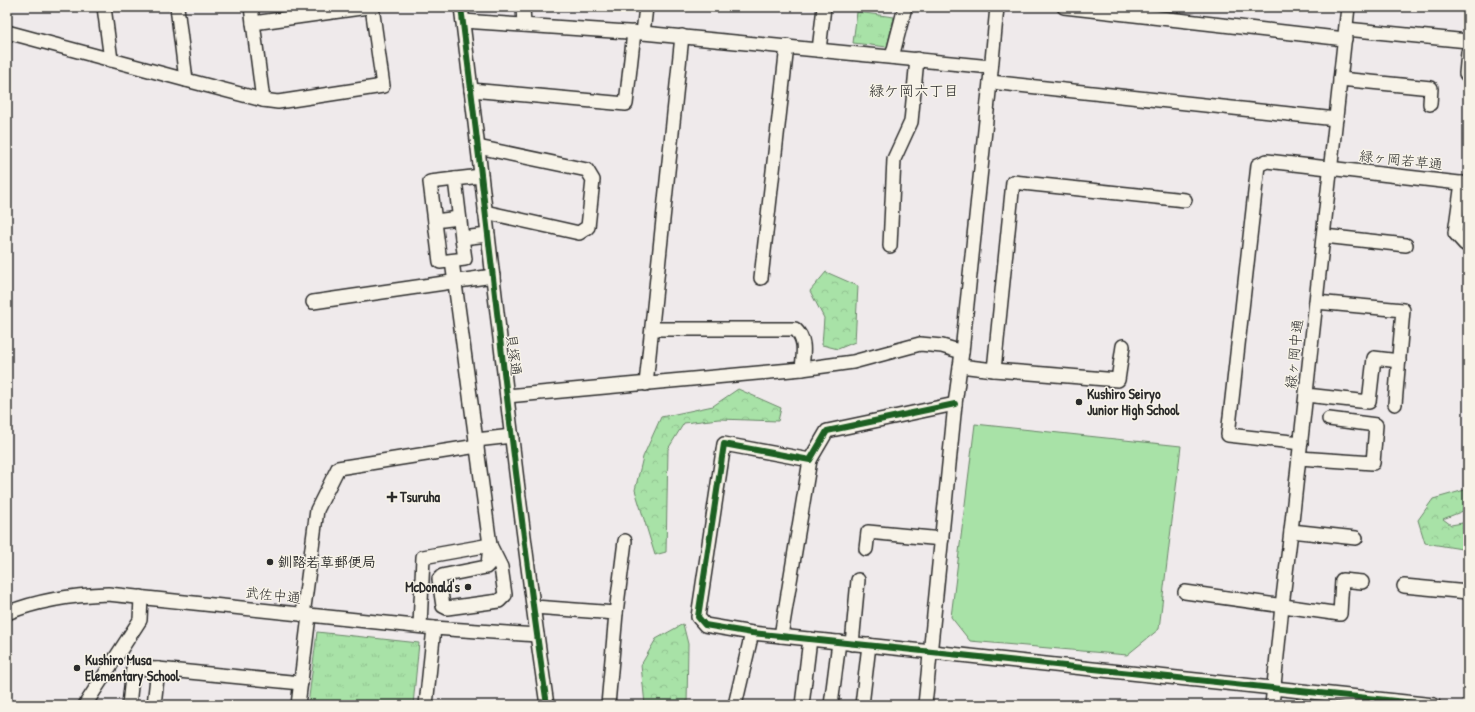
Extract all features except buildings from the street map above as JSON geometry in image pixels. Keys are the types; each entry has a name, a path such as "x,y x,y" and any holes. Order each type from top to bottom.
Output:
{"street":[{"path":"104,7 111,60"},
{"path":"177,7 186,80"},
{"path":"251,7 263,100"},
{"path":"253,23 368,7"},
{"path":"7,32 263,100 278,102 383,86 372,7"},
{"name":"貝塚通","path":"461,7 507,396 547,705"},
{"path":"523,7 524,25"},
{"path":"471,90 626,104 638,32 646,7"},
{"path":"819,50 824,7"},
{"path":"892,57 905,7"},
{"path":"924,705 997,7"},
{"path":"1065,7 1161,13 1345,34 1468,41"},
{"name":"緑ヶ岡中通","path":"1272,705 1348,7"},
{"path":"463,21 638,32 991,67"},
{"path":"646,384 653,328 682,36"},
{"path":"762,278 787,46"},
{"path":"1466,74 1468,52"},
{"path":"890,246 894,159 911,122 917,60"},
{"path":"1340,79 1431,88 1430,104"},
{"path":"990,82 1336,120"},
{"path":"478,147 587,170 593,180 588,227 579,234 485,212"},
{"name":"緑ヶ岡若草通","path":"1301,443 1228,434 1258,165 1267,161 1465,183"},
{"path":"455,179 465,259 440,262 430,182 455,179 481,176"},
{"path":"994,370 1013,182 1185,200"},
{"path":"1465,183 1454,233 1465,244 1468,244"},
{"path":"435,221 459,218"},
{"path":"462,238 488,235"},
{"path":"1324,236 1406,245"},
{"path":"452,261 490,545 488,565 486,567 446,574 439,579 443,606 447,608 499,601 505,595 501,567 490,545"},
{"path":"314,302 493,276"},
{"path":"1316,302 1403,310 1395,404"},
{"path":"653,328 795,329 801,334 804,345 802,369"},
{"path":"507,396 802,369 853,362 920,344 942,346 962,352"},
{"path":"960,366 1118,380 1123,346"},
{"path":"1306,395 1369,402 1374,358 1399,361"},
{"path":"781,636 810,460 827,431 955,404"},
{"path":"1299,458 1373,463 1376,425 1329,419"},
{"path":"298,705 317,510 338,468 512,436"},
{"path":"810,460 724,444 698,617 705,625 752,633 1275,688 1398,703 1434,705"},
{"path":"1291,531 1356,538"},
{"path":"866,549 868,532 942,539"},
{"path":"608,705 616,613 625,541"},
{"path":"420,626 423,556 490,545"},
{"path":"831,705 858,580"},
{"path":"1185,592 1340,614 1342,580 1362,582"},
{"path":"1404,586 1468,592"},
{"name":"武佐中通","path":"7,613 21,607 51,600 83,595 108,594 434,628 537,635"},
{"path":"85,705 140,620 141,597"},
{"path":"534,607 616,613"},
{"path":"426,705 434,628"},
{"path":"736,705 752,633"},
{"path":"802,705 810,639"},
{"path":"862,705 869,645"},
{"path":"109,666 158,669 300,683"},
{"path":"129,705 133,668"},
{"path":"154,705 158,669"}],"green space":[{"path":"857,12 894,17 887,47 853,43"},
{"path":"826,272 858,286 855,342 838,349 822,345 824,318 810,291"},
{"path":"738,389 781,408 778,421 719,419 684,423 668,449 666,552 655,555 635,490 643,457 661,417 713,406"},
{"path":"975,424 1181,446 1159,629 1127,655 970,641 951,617"},
{"path":"1468,489 1468,509 1443,519 1451,525 1468,522 1468,550 1425,543 1418,520 1433,499"},
{"path":"683,624 688,644 687,705 645,705 641,665 656,639"},
{"path":"317,632 419,643 413,705 308,705"}],"cycle path":[{"path":"461,7 512,444 547,705"},
{"path":"955,404 827,431 810,460 724,444 698,617 705,625 752,633 1434,705"}],"place":[{"name":"Kushiro Seiryo Junior High School","path":"1079,402"},
{"name":"Tsuruha","path":"392,497"},
{"name":"釧路若草郵便局","path":"270,562"},
{"name":"McDonald's","path":"468,587"},
{"name":"Kushiro Musa Elementary School","path":"77,668"}],"district":[{"name":"緑ケ岡六丁目","path":"914,91"}]}
